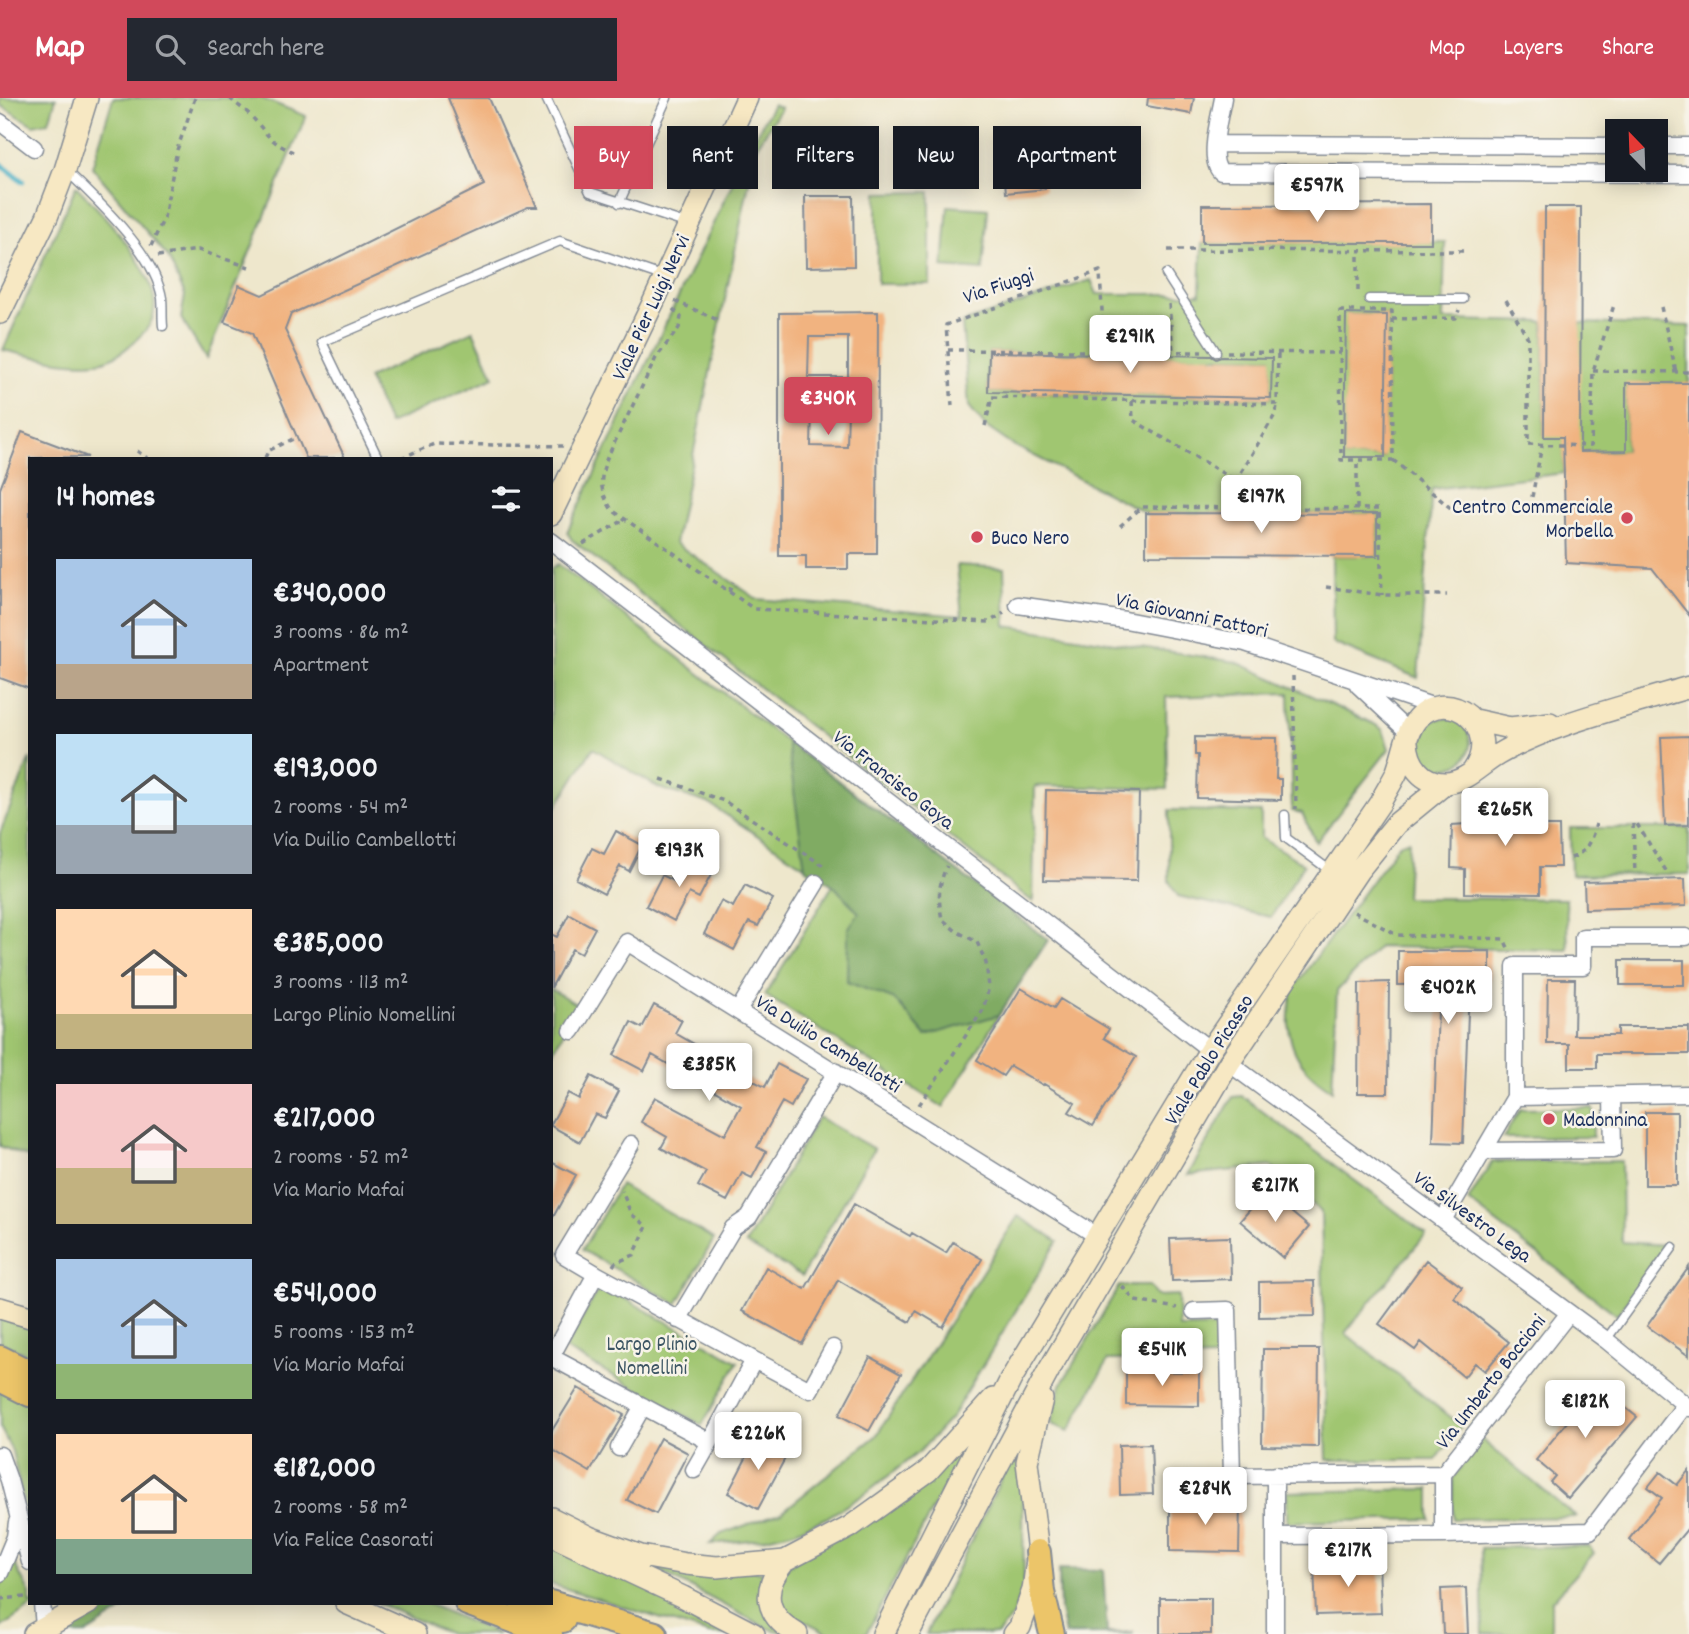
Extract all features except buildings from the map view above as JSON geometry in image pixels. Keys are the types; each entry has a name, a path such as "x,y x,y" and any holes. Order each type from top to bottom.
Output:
{"main road":[{"path":"0,1358 28,1372"},
{"path":"0,1379 28,1393"},
{"path":"1038,1552 1042,1592 1052,1634"},
{"path":"553,1604 655,1634"},
{"path":"449,1605 514,1634"},
{"path":"472,1605 550,1634"},
{"path":"527,1605 600,1634"}],"street":[{"path":"0,313 47,217 87,98"},
{"name":"Viale Pier Luigi Nervi","path":"553,510 664,293 688,225 747,98"},
{"path":"1223,98 1214,157 1216,167 1221,172 1605,173"},
{"path":"0,122 34,148"},
{"path":"1215,144 1605,146"},
{"path":"1465,146 1465,172"},
{"path":"1508,146 1509,172"},
{"path":"1668,146 1689,146"},
{"path":"1668,174 1689,174"},
{"name":"Via Francisco Goya","path":"553,543 1210,1050"},
{"name":"Via Giovanni Fattori","path":"1018,605 1138,622 1245,643 1438,708"},
{"name":"Via Giovanni Fattori","path":"1354,681 1408,736"},
{"name":"Viale Pablo Picasso","path":"908,1634 1049,1370 1228,1063 1358,871 1396,824 1446,783 1461,780 1498,754 1522,742 1584,718 1689,687"},
{"name":"Viale Pablo Picasso","path":"883,1634 1011,1378 1210,1050 1390,785 1417,719 1425,712 1438,708 1455,708 1474,720 1510,728 1584,718"},
{"path":"1473,771 1483,748 1482,734 1474,720"},
{"path":"1408,736 1409,759 1420,774 1446,783"},
{"path":"738,1011 816,883"},
{"path":"1443,1220 1515,1097 1515,966 1583,966 1583,937 1686,937"},
{"name":"Via Duilio Cambellotti","path":"572,1031 627,942 1099,1237"},
{"name":"Via Silvestro Lega","path":"1228,1063 1606,1340 1687,1407"},
{"path":"678,1320 733,1228 749,1217 836,1072"},
{"path":"1515,1097 1689,1094"},
{"path":"1484,1151 1613,1150 1612,1096"},
{"path":"631,1144 564,1255 678,1320 810,1390 833,1348"},
{"path":"553,1354 601,1277"},
{"path":"0,1308 28,1316"},
{"path":"1194,1311 1228,1310 1232,1476 1443,1474 1443,1535"},
{"name":"Via Umberto Boccioni","path":"1443,1474 1569,1313"},
{"path":"553,1358 710,1442"},
{"path":"694,1470 754,1360"},
{"name":"Viale Pablo Picasso","path":"1014,1634 1020,1627 1033,1590 1038,1552 1027,1462 1049,1370"},
{"name":"Viale Pablo Picasso","path":"553,1519 602,1542 641,1556 717,1567 785,1561 850,1527 928,1471 1011,1378"},
{"path":"619,1448 643,1406"},
{"path":"1275,1536 1590,1531 1687,1407"},
{"path":"0,1455 28,1554"},
{"path":"1275,1475 1275,1634"},
{"path":"0,1573 15,1537 18,1513"},
{"path":"553,1536 683,1597 754,1634"},
{"path":"785,1561 773,1574 769,1594 772,1612 784,1627 797,1634"},
{"path":"39,1631 42,1605"},
{"path":"39,1631 85,1605"},
{"path":"350,1605 415,1634"}],"lane":[{"path":"546,98 590,192 688,225"},
{"path":"619,203 667,98"},
{"path":"65,170 99,201 146,257 162,296 163,326"},
{"path":"378,457 322,342 560,241 664,293"},
{"path":"1166,274 1216,352"},
{"path":"1369,299 1463,299"},
{"path":"1285,818 1286,838 1332,872"},
{"path":"1606,1340 1673,1247"}],"path":[{"path":"146,257 164,218 177,150 195,98"},
{"path":"230,98 251,116 263,133 293,152"},
{"path":"146,257 198,250 249,267"},
{"path":"1168,250 1464,251"},
{"path":"1357,311 1358,251"},
{"name":"Via Fiuggi","path":"952,406 946,325 1100,271 1104,351"},
{"path":"1166,274 1173,351"},
{"path":"664,293 720,321"},
{"path":"664,293 681,317 678,328 656,358 606,460 600,477 604,497 612,510 754,609 989,622"},
{"path":"1392,319 1456,318 1463,299"},
{"path":"1506,300 1528,338 1528,444 1542,445 1591,446 1593,371 1615,305"},
{"path":"1661,307 1676,372"},
{"path":"1393,460 1392,311 1340,311 1341,460 1393,460 1453,510"},
{"path":"948,350 1340,353"},
{"path":"1236,481 1276,413 1278,352"},
{"path":"1593,371 1689,372"},
{"path":"985,426 992,397 1277,404"},
{"path":"1132,401 1133,420 1283,509"},
{"path":"265,457 268,451 296,437"},
{"path":"403,457 434,444 584,447"},
{"path":"1532,497 1542,445"},
{"path":"137,451 146,457"},
{"path":"1357,460 1357,509"},
{"path":"1120,526 1142,507 1379,509 1382,595"},
{"path":"579,547 624,520"},
{"path":"729,593 733,582"},
{"path":"1326,587 1382,595 1447,595"},
{"path":"1285,818 1296,816 1293,659"},
{"path":"661,779 724,801 826,868 816,883"},
{"path":"1571,858 1586,847 1597,824"},
{"path":"1635,874 1635,824 1668,874"},
{"path":"909,1118 983,1010 989,987 986,963 977,942 956,931 942,919 940,881 953,851"},
{"path":"1337,902 1397,935 1504,939 1515,966"},
{"path":"601,1277 615,1263 634,1255 647,1226 631,1214 620,1181 613,1173"},
{"path":"1121,1285 1135,1300 1194,1311"},
{"path":"0,1599 28,1596"}],"green space":[{"path":"0,98 56,98 49,122 33,125 0,105"},
{"path":"113,98 261,98 306,116 206,359 181,318 185,295 168,257 92,167"},
{"path":"773,104 781,108 758,145 758,132"},
{"path":"76,186 123,239 144,270 154,299 150,325 125,350 99,362 57,360 3,350"},
{"path":"730,189 748,189 675,543 757,599 962,616 957,565 1004,568 1006,626 1236,662 1374,724 1383,730 1389,749 1316,842 1302,813 1292,811 1289,693 1166,697 1167,789 1035,786 1033,902 572,540 567,532"},
{"path":"930,192 930,284 877,284 877,193"},
{"path":"948,206 988,209 983,270 943,267"},
{"path":"1445,242 1443,320 1544,322 1544,436 1580,323 1689,326 1689,383 1626,384 1626,451 1564,453 1564,473 1432,489 1418,678 1333,643 1332,556 1377,556 1377,514 1146,513 1011,444 985,426 969,406 962,323 1091,280 1097,294 1200,294 1202,243","holes":["1347,314 1387,315 1384,457 1345,457","989,352 1271,358 1271,398 988,392"]},
{"path":"473,331 494,377 389,424 368,378"},
{"path":"558,564 1048,940 943,1107 765,995 833,885 708,803 659,788 593,748 553,812 553,568"},
{"path":"1445,718 1462,726 1470,743 1462,760 1445,768 1428,760 1420,743 1428,726"},
{"path":"787,742 1048,940 999,1015 926,1036 895,1000 847,982 848,929 859,913 833,885 805,868"},
{"path":"28,763 28,1157 0,1146 0,833"},
{"path":"1169,810 1261,812 1261,838 1304,864 1271,917 1178,896 1169,881"},
{"path":"1570,828 1689,828 1689,874 1571,875"},
{"path":"1409,840 1406,898 1566,899 1568,950 1379,947 1337,991 1332,1090 1307,1070 1293,1047 1289,1020 1293,989 1399,844"},
{"path":"553,990 579,1006 553,1051"},
{"path":"1242,1096 1426,1234 1345,1333 1461,1426 1436,1460 1327,1460 1321,1212 1271,1166 1188,1175 1233,1097"},
{"path":"1593,1108 1593,1137 1503,1138 1520,1109"},
{"path":"818,1117 874,1149 802,1276 746,1244"},
{"path":"1621,1161 1622,1242 1665,1245 1617,1315 1468,1201 1492,1162"},
{"path":"620,1185 714,1239 677,1304 582,1250"},
{"path":"1018,1216 1058,1241 951,1418 920,1451 868,1492 826,1518 795,1531 762,1539 710,1544 721,1534 782,1512 876,1436"},
{"name":"Largo Plinio Nomellini","path":"601,1285 738,1362 702,1425 565,1349"},
{"path":"1119,1286 1149,1286 1156,1296 1178,1295 1179,1328 1218,1327 1220,1358 1108,1360 1069,1431 1051,1424 1061,1385"},
{"path":"0,1318 28,1327 28,1355 0,1342"},
{"path":"0,1389 28,1403 28,1523 12,1451 0,1427"},
{"path":"979,1422 866,1634 830,1634 787,1612 780,1603 776,1589 781,1571"},
{"path":"1022,1436 1024,1585 1013,1615 998,1634 926,1634"},
{"path":"1481,1439 1576,1517 1453,1519 1453,1478"},
{"path":"1430,1489 1430,1519 1287,1522 1287,1492"},
{"path":"553,1540 742,1634 709,1634 553,1585"},
{"path":"1589,1546 1594,1553 1551,1602 1551,1634 1483,1634 1481,1548"},
{"path":"635,1558 762,1572 760,1585 786,1633 767,1628"},
{"path":"13,1561 28,1590 28,1605 34,1605 0,1628 0,1586"},
{"path":"1059,1569 1103,1570 1107,1633 1133,1634 1065,1634 1060,1611"},
{"path":"103,1605 122,1605 125,1609 86,1634 58,1634"},
{"path":"383,1605 431,1605 498,1634 449,1634"}],"waterway":[{"path":"0,164 22,181"}],"place":[{"name":"Centro Commerciale Morbella","path":"1627,518"},
{"name":"Buco Nero","path":"977,537"},
{"name":"Madonnina","path":"1549,1119"}]}
